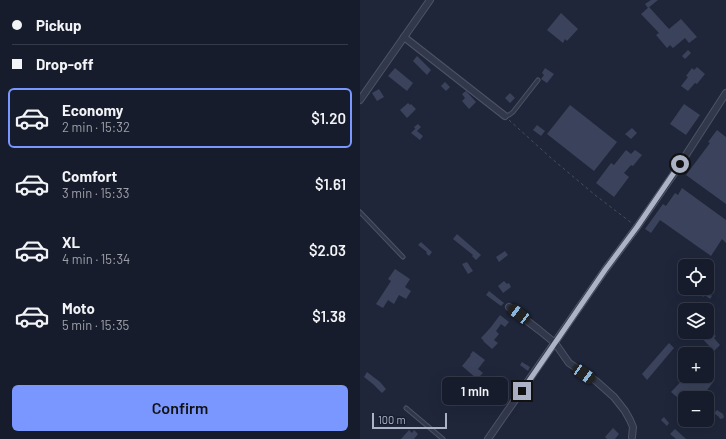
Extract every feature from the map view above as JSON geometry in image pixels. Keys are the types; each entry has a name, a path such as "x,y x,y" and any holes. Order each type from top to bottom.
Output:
{"street":[{"path":"360,100 430,0"},
{"path":"404,37 505,116"},
{"path":"488,439 673,175 726,93"},
{"path":"509,307 555,343 569,363 608,392 628,416 632,424 632,437"}],"lane":[{"path":"505,116 510,115 513,112 538,80"},
{"path":"360,212 403,257"},
{"path":"406,408 443,439"}],"path":[{"path":"505,116 551,158 595,195 637,227"}],"building":[{"path":"651,0 658,0 648,8 645,4"},
{"path":"649,7 669,29 681,19 697,37 689,43 685,38 673,48 670,45 667,48 656,35 659,33 641,14"},
{"path":"561,13 578,29 567,41 565,39 563,43 547,30"},
{"path":"688,50 691,53 685,59 682,56"},
{"path":"417,56 431,70 427,75 413,61"},
{"path":"697,67 705,74 697,84 695,83 688,91 681,86 688,77 686,76 692,68 694,70"},
{"path":"395,68 413,83 407,91 388,76"},
{"path":"545,68 554,74 547,83 541,79 544,75 542,73"},
{"path":"445,82 450,87 446,91 441,86"},
{"path":"379,89 384,97 377,101 372,93"},
{"path":"466,91 476,102 469,109 462,101 465,98 462,94"},
{"path":"510,93 515,98 510,103 505,98"},
{"path":"408,103 416,109 407,118 400,110"},
{"path":"684,104 700,115 686,135 670,124"},
{"path":"570,105 617,142 594,171 547,134"},
{"path":"418,124 421,127 417,131 423,136 420,140 411,133 415,129 416,130 414,127"},
{"path":"537,125 545,131 541,136 533,130"},
{"path":"632,128 637,133 631,139 625,134"},
{"path":"717,130 726,137 726,204 686,175 710,143 708,142"},
{"path":"626,150 631,154 635,150 642,155 633,166 631,165 624,173 629,177 614,197 596,183 611,163 614,165"},
{"path":"682,188 726,220 726,243 722,239 711,256 660,220 651,233 645,229 663,204 666,206 675,193 678,195"},
{"path":"457,234 481,255 476,260 472,256 473,255 453,239"},
{"path":"421,242 432,252 429,256 426,253 427,252 418,245"},
{"path":"505,251 508,255 499,262 496,257"},
{"path":"467,262 473,271 468,274 462,264"},
{"path":"395,269 410,279 405,287 411,291 406,299 399,295 394,304 388,300 383,308 376,304 391,281 388,279"},
{"path":"504,281 507,284 509,283 511,287 503,293 498,286"},
{"path":"489,291 504,303 501,306 486,295"},
{"path":"705,295 711,295 712,296 710,299"},
{"path":"500,315 509,322 505,327 501,324 496,331 499,334 494,340 498,343 492,349 481,338"},
{"path":"714,338 720,345 714,351 714,347 710,347 703,339"},
{"path":"669,343 674,348 647,380 642,374"},
{"path":"473,351 485,360 478,369 483,373 480,376 486,381 483,384 462,366"},
{"path":"522,362 530,367 528,371 520,365"},
{"path":"367,372 380,382 386,389 382,393 364,377"},
{"path":"679,383 712,383 706,391 678,391 678,398 671,392"},
{"path":"717,410 723,414 724,418 720,419 714,413"},
{"path":"664,417 669,423 667,426 661,420"},
{"path":"613,428 619,434 615,439 607,439 605,437"},
{"path":"675,429 686,439 676,439 670,434"},
{"path":"409,430 412,433 414,430 418,434 414,439 401,439"}],"route":[{"path":"522,391 680,164"}]}
